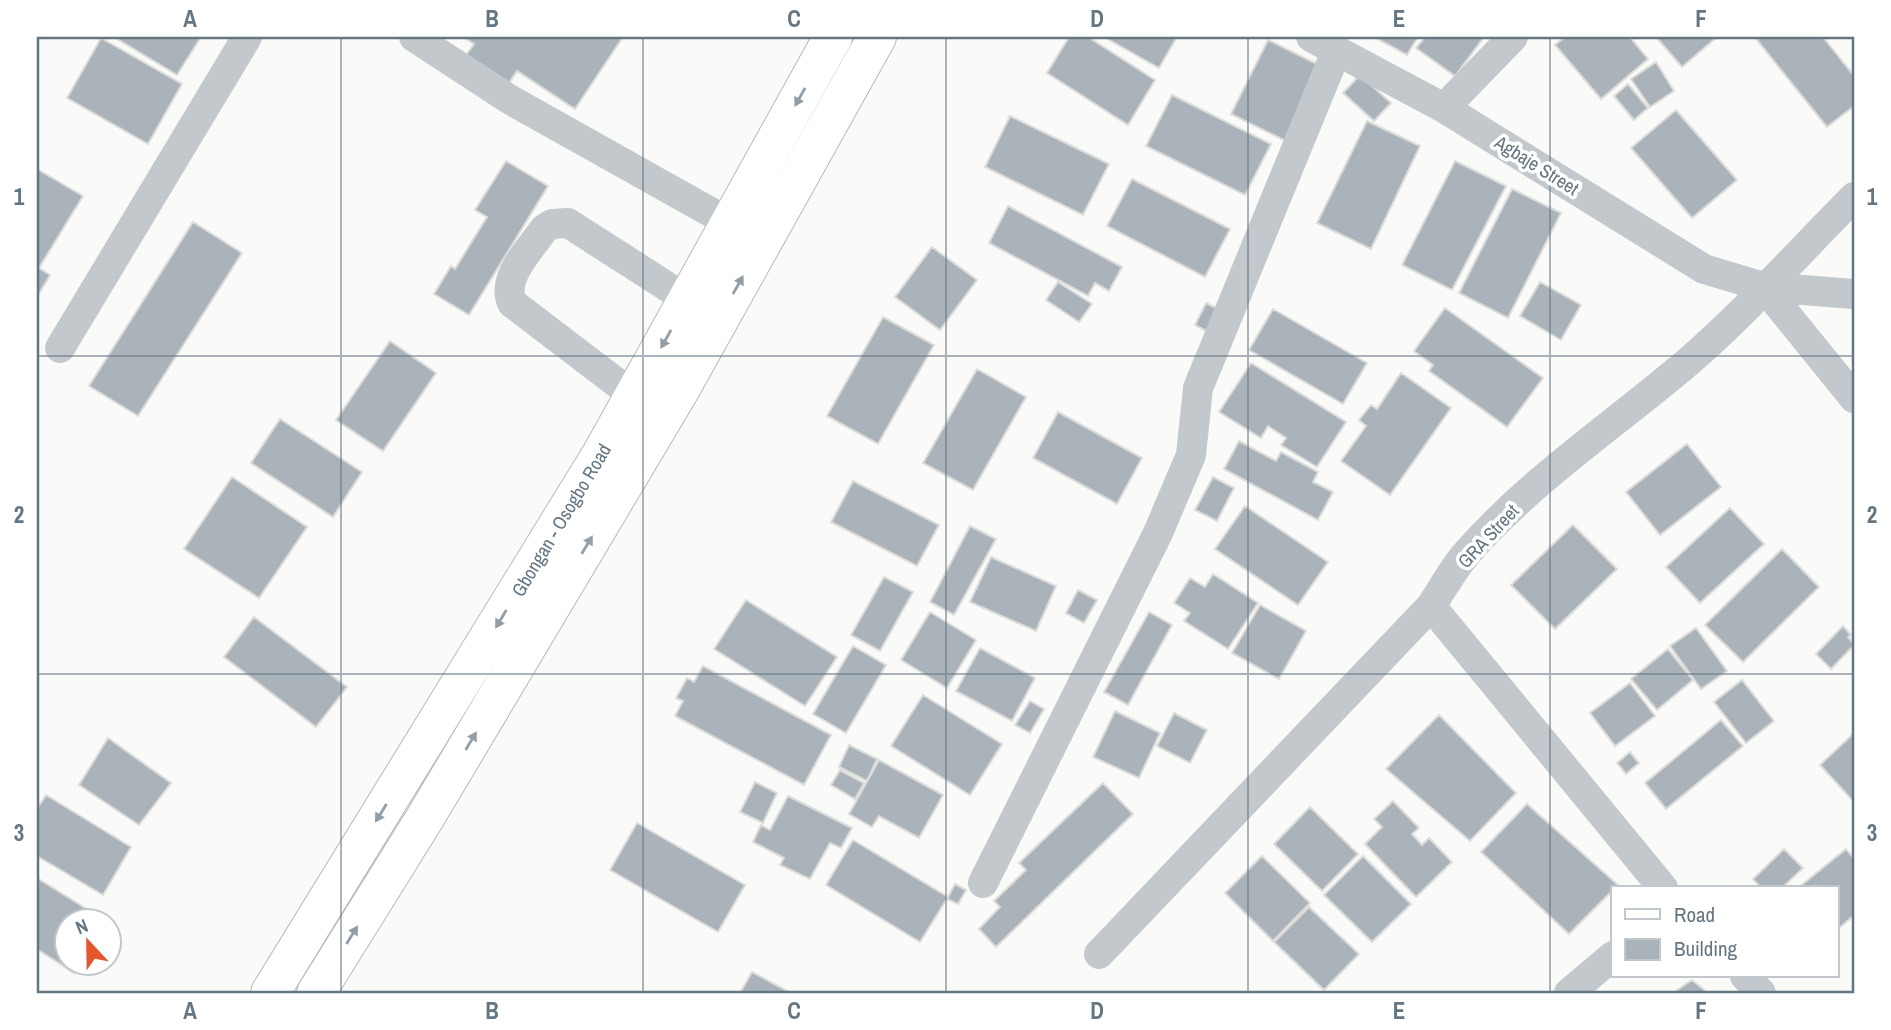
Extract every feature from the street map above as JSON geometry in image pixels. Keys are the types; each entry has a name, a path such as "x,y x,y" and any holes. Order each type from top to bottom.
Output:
{"main road":[{"name":"Gbongan - Osogbo Road","path":"270,993 602,453 832,37"},
{"name":"Gbongan - Osogbo Road","path":"316,993 425,818 680,390 877,37"}],"street":[{"path":"61,348 247,37"},
{"path":"414,37 509,99 730,223"},
{"path":"1444,108 1513,37"},
{"path":"983,883 1158,533 1191,456 1199,388 1324,45"},
{"name":"Agbaje Street","path":"1324,45 1444,108 1704,269 1764,288 1854,294"},
{"name":"GRA Street","path":"1099,954 1431,606 1466,554 1509,510 1545,477 1614,425 1692,359 1854,197"},
{"path":"634,396 512,303 508,294 509,281 544,229 552,224 568,223 688,300"},
{"path":"1764,288 1854,398"},
{"path":"1431,606 1661,886"},
{"path":"1569,993 1611,958"},
{"path":"1747,978 1761,993"}],"building":[{"path":"114,37 201,37 177,75"},
{"path":"463,37 623,37 575,109 517,71 509,83 466,55 474,44"},
{"path":"1069,37 1088,37 1155,80 1128,125 1047,73"},
{"path":"1104,37 1177,37 1159,68"},
{"path":"1374,37 1418,37 1407,55"},
{"path":"1425,37 1484,37 1455,76 1416,48"},
{"path":"1565,37 1630,37 1648,59 1601,99 1555,45"},
{"path":"1656,37 1717,37 1682,67"},
{"path":"1761,37 1823,37 1854,76 1854,106 1827,127 1757,40"},
{"path":"101,38 182,84 148,144 67,98"},
{"path":"1268,40 1327,69 1290,143 1231,114"},
{"path":"1656,62 1674,91 1650,107 1631,79"},
{"path":"1360,75 1391,103 1374,121 1343,93"},
{"path":"1628,84 1648,108 1634,120 1614,96"},
{"path":"1172,95 1271,144 1245,195 1146,146"},
{"path":"1676,110 1737,180 1692,218 1631,148"},
{"path":"1010,116 1109,164 1083,215 985,167"},
{"path":"1367,121 1420,146 1371,249 1317,223"},
{"path":"506,161 548,186 469,315 434,294 451,266 455,269 487,217 475,210"},
{"path":"1455,161 1506,186 1452,290 1402,265"},
{"path":"37,169 83,196 39,268 50,275 37,297"},
{"path":"1132,179 1230,229 1205,277 1107,226"},
{"path":"1512,189 1561,213 1508,318 1459,293"},
{"path":"1008,206 1122,267 1109,291 1095,283 1088,296 989,243"},
{"path":"193,222 242,253 138,416 89,386"},
{"path":"932,247 977,280 940,330 895,297"},
{"path":"1058,282 1092,304 1079,322 1046,300"},
{"path":"1540,282 1581,305 1561,340 1520,316"},
{"path":"1206,303 1222,311 1210,333 1195,325"},
{"path":"1445,308 1543,378 1507,427 1429,371 1433,365 1414,351"},
{"path":"1273,309 1367,363 1343,404 1249,350"},
{"path":"883,317 934,345 878,444 827,416"},
{"path":"390,341 436,373 383,451 336,420"},
{"path":"1251,363 1346,422 1317,467 1281,445 1286,438 1268,426 1261,438 1219,412"},
{"path":"977,369 1026,397 973,490 923,463"},
{"path":"1401,373 1451,408 1390,495 1341,461 1366,426 1359,420 1371,405 1377,409"},
{"path":"1058,412 1142,458 1117,504 1033,458"},
{"path":"280,419 362,472 333,517 251,463"},
{"path":"1239,441 1276,461 1281,452 1318,472 1313,482 1333,492 1318,520 1224,469"},
{"path":"1687,444 1721,487 1660,535 1626,492"},
{"path":"232,477 307,527 259,598 184,549"},
{"path":"1213,477 1234,488 1217,521 1195,510"},
{"path":"853,481 939,525 917,566 831,522"},
{"path":"1245,506 1328,562 1298,605 1215,549"},
{"path":"1730,508 1764,544 1700,603 1666,567"},
{"path":"1573,525 1617,569 1555,629 1511,585"},
{"path":"970,526 996,539 954,615 930,602"},
{"path":"1782,549 1819,587 1743,662 1705,625"},
{"path":"991,557 1056,586 1036,631 970,602"},
{"path":"1213,574 1258,603 1228,649 1184,621 1190,613 1174,603 1190,578 1205,587"},
{"path":"884,577 913,592 880,651 851,635"},
{"path":"1078,590 1097,600 1084,623 1066,613"},
{"path":"746,600 837,657 805,706 714,649"},
{"path":"1260,605 1306,631 1279,679 1232,653"},
{"path":"930,612 976,640 947,688 901,660"},
{"path":"1149,612 1172,625 1128,705 1104,692"},
{"path":"254,617 347,687 316,727 224,657"},
{"path":"1843,626 1851,635 1848,637 1854,645 1831,669 1816,654"},
{"path":"1696,628 1727,671 1701,689 1670,646"},
{"path":"853,646 886,665 846,733 813,714"},
{"path":"980,648 1035,678 1012,721 956,691"},
{"path":"1668,649 1693,680 1657,710 1631,679"},
{"path":"703,666 831,735 804,785 675,716 683,701 676,698 687,678 694,682"},
{"path":"1742,680 1774,721 1746,743 1714,702"},
{"path":"1630,683 1655,716 1615,746 1590,713"},
{"path":"923,695 1002,744 970,795 891,746"},
{"path":"1030,701 1044,709 1030,733 1015,725"},
{"path":"1115,711 1160,733 1139,778 1093,757"},
{"path":"1174,713 1207,730 1190,763 1157,746"},
{"path":"1439,715 1516,793 1470,841 1386,769"},
{"path":"1721,720 1743,746 1666,809 1645,783"},
{"path":"1854,733 1854,802 1820,765"},
{"path":"108,738 171,783 139,825 79,785"},
{"path":"849,745 877,759 867,781 839,767"},
{"path":"1630,752 1639,763 1626,774 1617,763"},
{"path":"879,760 943,795 919,838 879,816 872,827 849,814"},
{"path":"840,770 864,783 855,799 831,785"},
{"path":"755,782 777,793 763,823 740,812"},
{"path":"1103,783 1133,814 996,947 979,929 1000,907 994,901 1026,870 1019,863"},
{"path":"46,795 131,847 103,895 37,856 37,809"},
{"path":"788,796 852,828 841,848 830,843 810,879 780,865 784,858 753,842 761,825 770,830"},
{"path":"1393,801 1419,828 1412,834 1422,845 1429,838 1452,862 1416,897 1365,844 1382,827 1374,819"},
{"path":"1527,804 1618,885 1611,886 1611,892 1569,934 1481,852"},
{"path":"1310,807 1358,854 1322,891 1274,844"},
{"path":"637,823 745,885 718,932 610,870"},
{"path":"853,840 948,897 920,942 826,885"},
{"path":"1784,849 1803,868 1784,886 1759,886 1753,879"},
{"path":"1846,849 1854,859 1854,915 1839,928 1839,886 1800,886"},
{"path":"1262,856 1310,903 1273,941 1225,893"},
{"path":"1363,856 1411,904 1372,942 1324,895"},
{"path":"37,878 85,908 52,908 52,959 37,949"},
{"path":"955,884 966,890 958,904 947,899"},
{"path":"1309,907 1359,954 1324,990 1274,942"},
{"path":"752,972 791,993 740,993"},
{"path":"1692,980 1708,993 1673,993"}]}
